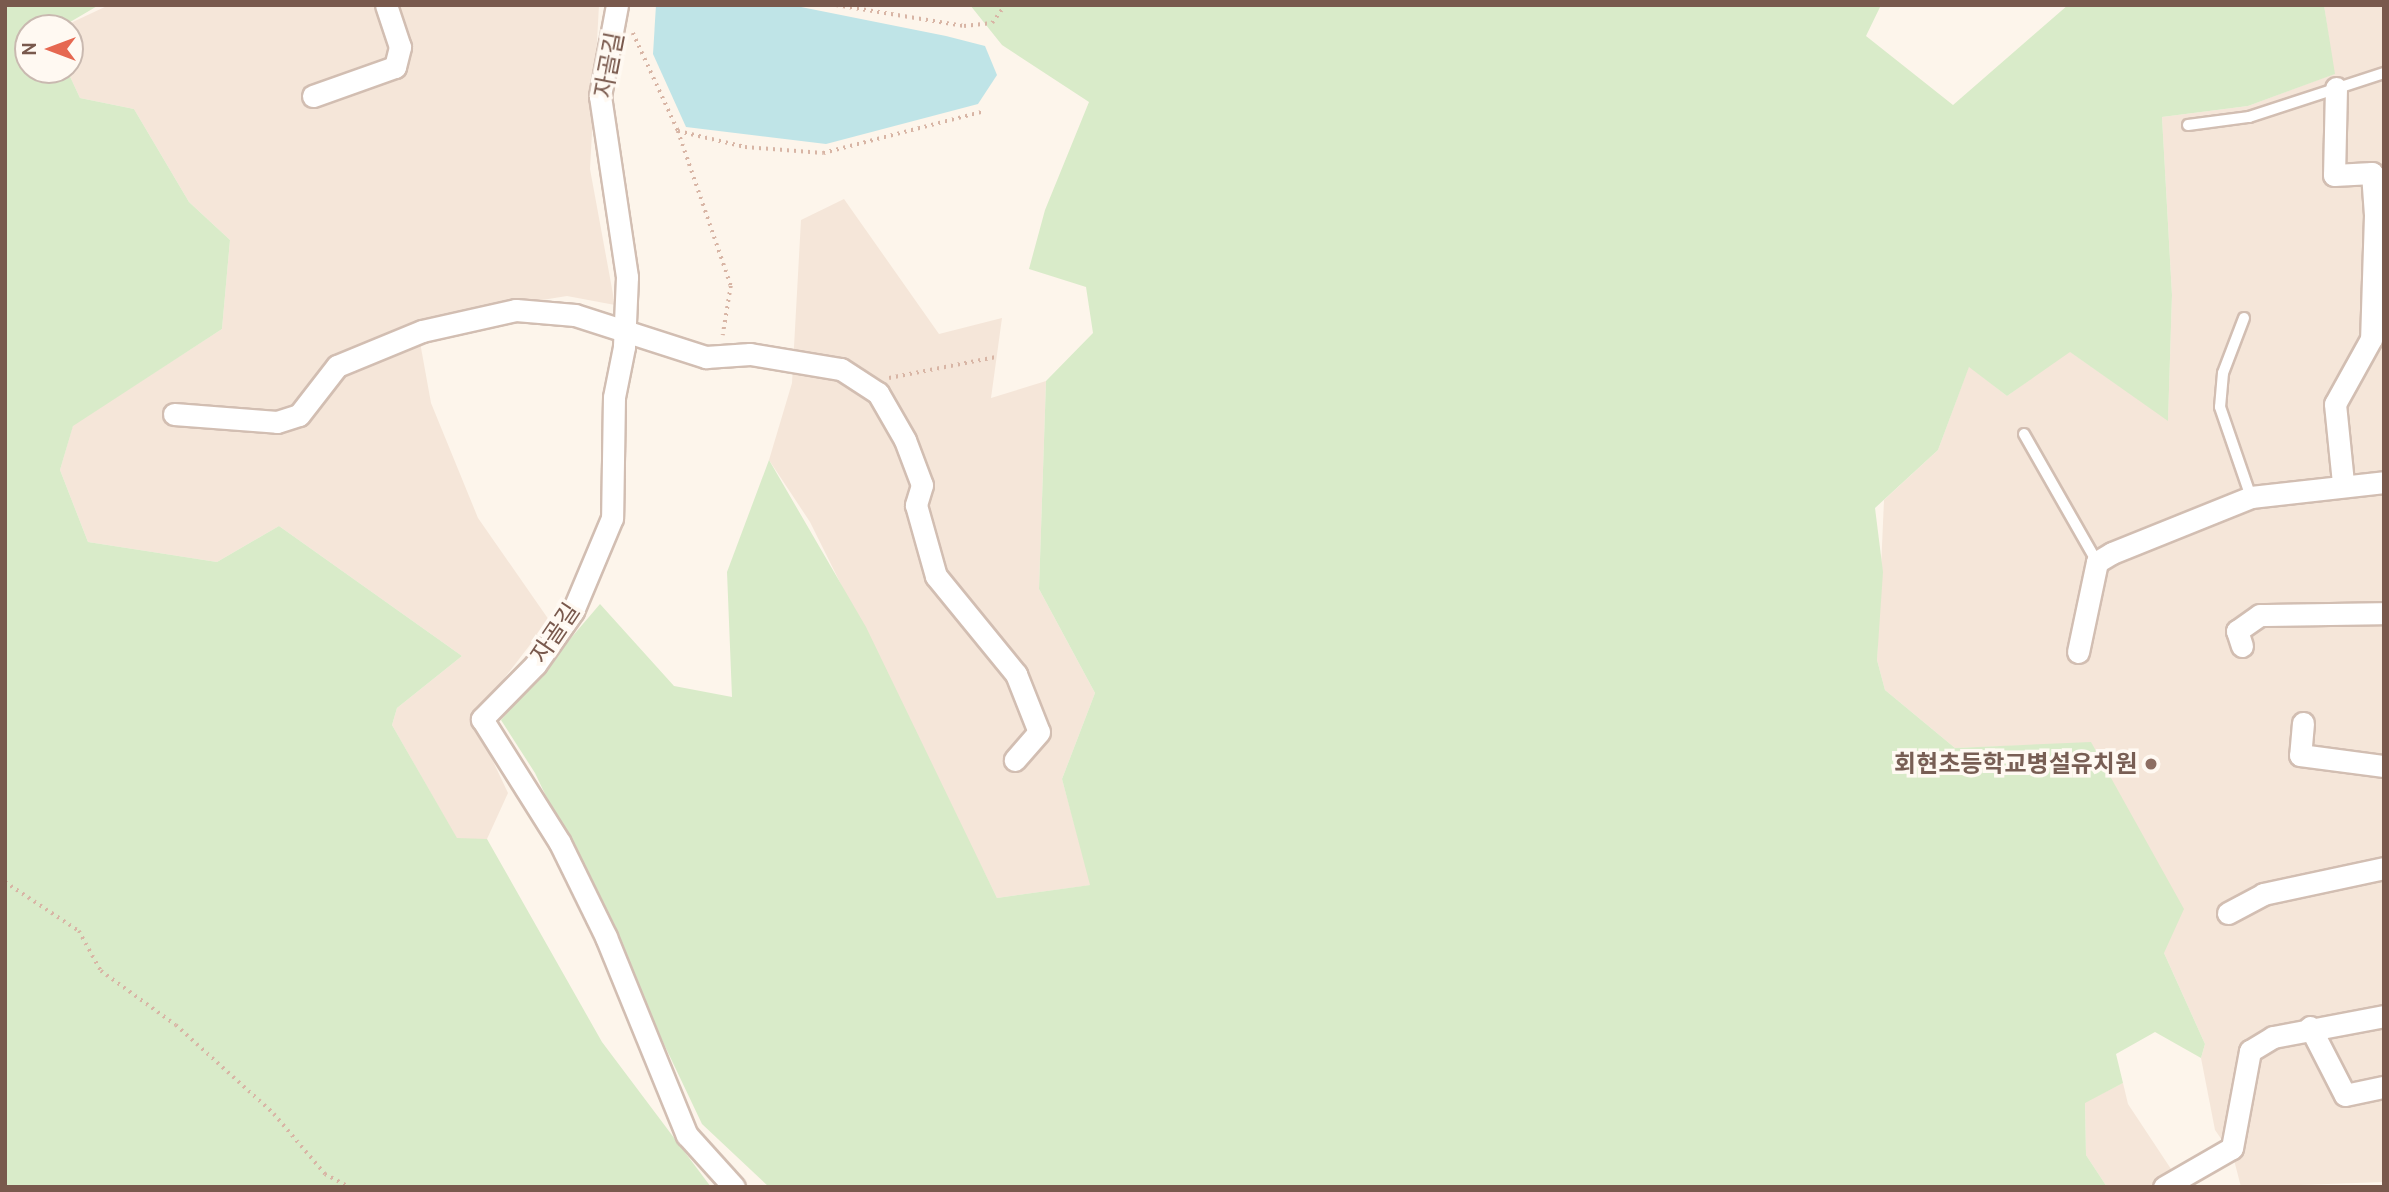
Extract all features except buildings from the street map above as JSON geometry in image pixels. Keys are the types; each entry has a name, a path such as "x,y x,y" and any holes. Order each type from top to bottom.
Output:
{"street":[{"path":"313,96 395,67 400,47 386,5"},
{"name":"자골길","path":"622,12 600,129 627,277 614,397 612,518 601,554 535,665 482,719 559,843 607,937 687,1135 734,1187"},
{"path":"2336,88 2334,175 2372,173 2379,214 2371,339 2335,404 2343,483"},
{"path":"174,414 277,422 299,415 337,366 459,320 516,310 575,315 623,333 712,356 792,358 841,369 863,383 884,405 922,485 916,505 936,576 976,619 1021,685 1039,732 1015,760"},
{"path":"2078,652 2097,562 2251,497 2343,483 2384,482"},
{"path":"2242,646 2237,631 2260,615 2384,613"},
{"path":"2303,723 2300,755 2384,766"},
{"path":"2228,913 2263,894 2384,868"},
{"path":"2164,1187 2232,1148 2250,1051 2273,1037 2310,1027 2384,1016"},
{"path":"2310,1027 2345,1095 2384,1087"}],"lane":[{"path":"2188,125 2249,117 2384,73"},
{"path":"2244,318 2223,373 2220,407 2251,497"},
{"path":"2024,434 2097,562"}],"path":[{"path":"836,5 964,26 992,23 1005,5"},
{"path":"622,12 678,131 730,286 730,324 712,356"},
{"path":"678,131 745,147 823,153 982,112"},
{"path":"863,383 996,357"},
{"path":"5,882 79,931 100,971 167,1018 274,1114 325,1174 349,1187"}],"shaded area":[{"path":"109,5 599,5 590,169 615,305 567,296 416,320 431,403 478,518 549,620 473,719 508,793 487,839 457,839 392,725 397,708 462,656 279,526 217,562 88,542 60,470 73,425 222,329 230,240 189,202 134,109 80,98 74,84 84,84 84,17"},
{"path":"2324,5 2384,5 2384,1182 2241,1187 2233,1156 2215,1130 2201,1058 2205,1044 2164,953 2133,827 2091,743 1955,748 1885,690 1877,660 1884,500 1938,450 1969,366 2007,396 2069,351 2168,420 2172,295 2162,117 2248,106 2334,74"},
{"path":"844,199 939,334 1002,318 991,398 1046,381 1039,589 1095,693 1062,779 1091,885 997,898 810,522 769,460 792,383 801,220"},
{"path":"2123,1083 2128,1104 2173,1172 2150,1187 2107,1187 2086,1155 2085,1102"}],"green space":[{"path":"5,5 99,5 84,14 14,14 14,84 74,84 80,98 134,109 189,202 230,240 222,329 73,426 60,470 88,542 217,562 279,526 462,656 397,708 392,725 457,838 487,839 602,1042 711,1187 5,1187"},
{"path":"970,5 1881,5 1866,36 1953,105 2068,5 2324,5 2335,74 2248,106 2162,117 2172,295 2168,421 2070,352 2007,396 1969,367 1938,450 1875,508 1883,572 1877,660 1885,690 1955,748 2091,742 2184,909 2164,953 2205,1044 2201,1058 2155,1032 2116,1054 2123,1083 2085,1103 2086,1155 2107,1187 769,1187 702,1124 535,773 501,720 600,604 674,686 732,697 727,572 769,460 866,627 997,898 1090,885 1062,779 1095,693 1039,589 1046,381 1093,333 1086,287 1029,269 1045,210 1089,102 1002,45"}],"water":[{"path":"656,5 791,5 946,36 985,46 997,75 978,104 826,144 686,127 653,54"}],"place":[{"name":"회현초등학교병설유치원","path":"2151,764"}]}
